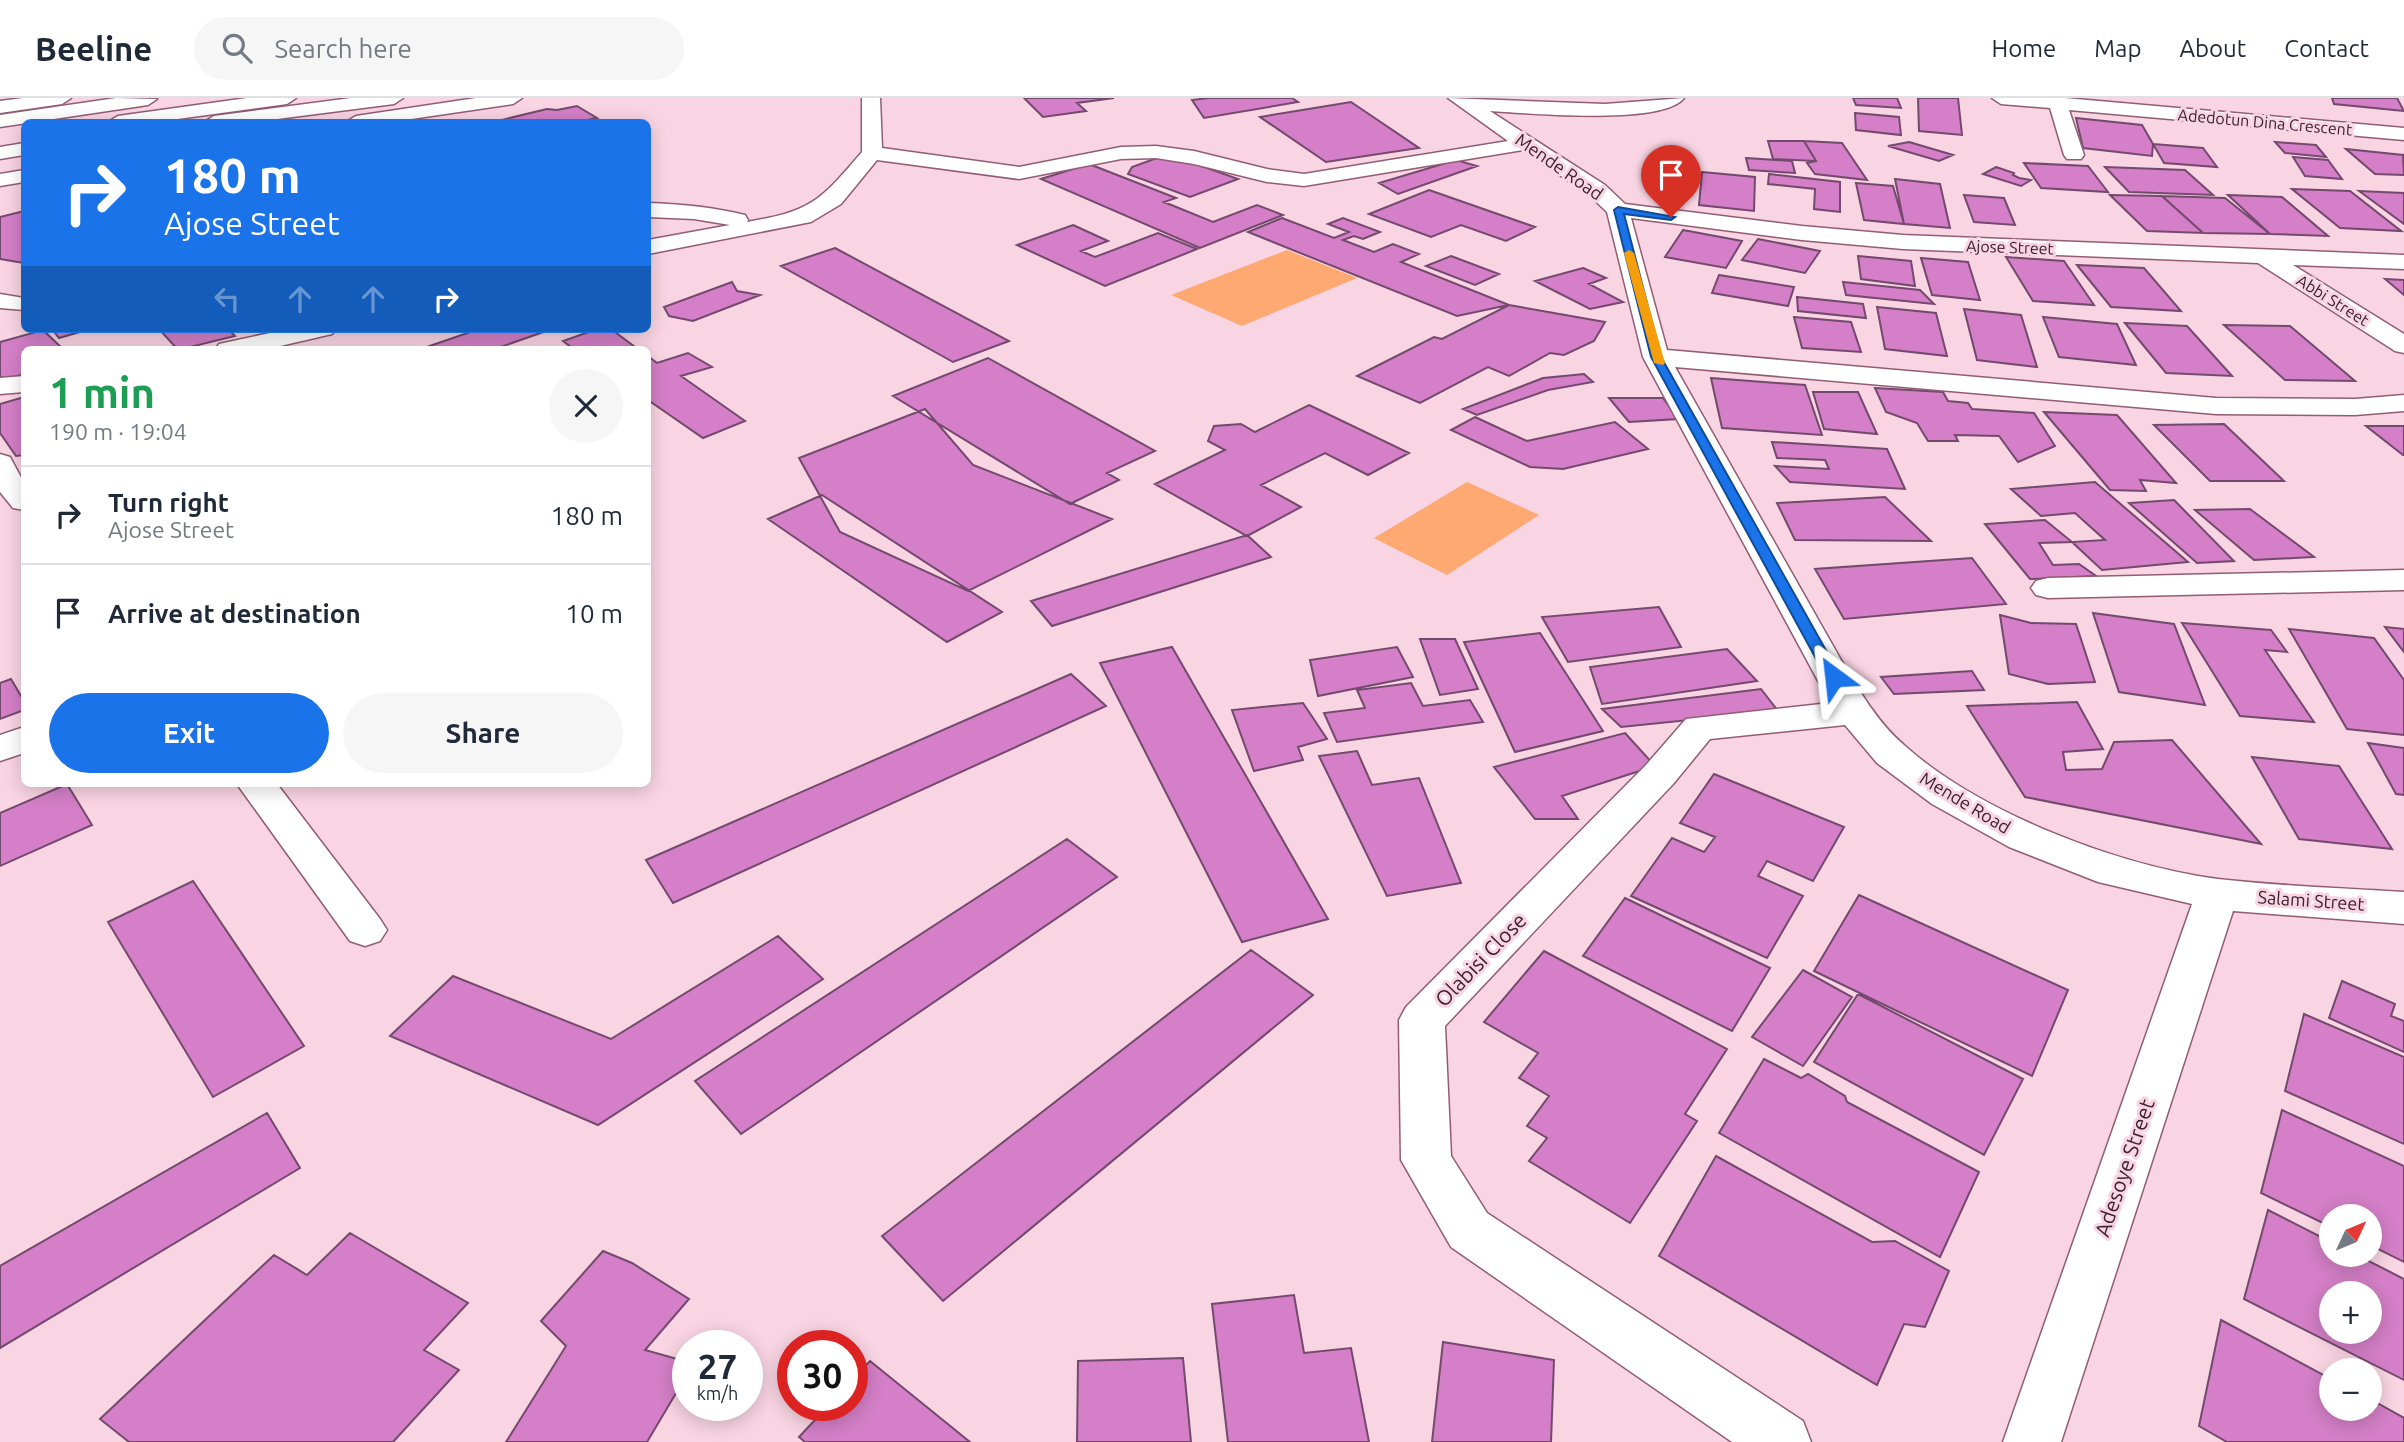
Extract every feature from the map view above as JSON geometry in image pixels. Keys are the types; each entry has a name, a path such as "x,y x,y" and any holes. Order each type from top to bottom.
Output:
{"main road":[{"path":"0,121 154,98"},
{"path":"139,119 287,98"},
{"path":"236,119 394,98"},
{"path":"376,119 513,98"},
{"path":"651,246 803,217 833,199 872,153 872,98"},
{"path":"1462,101 1633,108 1663,105 1675,98"},
{"name":"Adedotun Dina Crescent","path":"2001,98 2404,134"},
{"path":"0,107 50,99"},
{"name":"Mende Road","path":"1462,101 1597,190 1618,210 1656,357 1854,712 1890,754 1945,795 2023,837 2113,871 2217,894"},
{"path":"2245,102 2334,128"},
{"path":"2058,104 2074,155"},
{"path":"0,141 21,138"},
{"path":"872,153 1018,173 1123,152 1153,152 1180,154 1285,179 1304,180 1525,144"},
{"path":"0,153 21,150"},
{"path":"0,180 21,176"},
{"path":"651,209 694,212 770,225"},
{"name":"Ajose Street","path":"1618,210 1802,233 1903,242 2404,262"},
{"name":"Abbi Street","path":"2262,256 2404,345"},
{"path":"246,346 305,333"},
{"path":"1656,357 2216,406 2355,407 2404,403"},
{"path":"0,386 21,384"},
{"path":"0,463 11,486 21,498"},
{"path":"2048,588 2404,580"},
{"name":"Olabisi Close","path":"1782,1442 1469,1230 1426,1160 1422,1020 1660,774 1699,729 1854,712"},
{"path":"0,749 21,740"},
{"path":"258,787 365,930"},
{"name":"Salami Street","path":"2217,894 2404,908"},
{"name":"Adesoye Street","path":"2032,1442 2217,894"}],"shaded area":[{"path":"1287,250 1357,278 1242,326 1171,295"},
{"path":"1467,482 1539,515 1447,575 1374,538"}],"building":[{"path":"1024,98 1114,98 1077,103 1086,111 1043,117"},
{"path":"1292,98 1298,102 1204,118 1192,100"},
{"path":"1853,98 1897,98 1901,108 1856,105"},
{"path":"1918,98 1958,98 1962,135 1919,131"},
{"path":"2332,98 2397,98 2404,111 2334,104"},
{"path":"1351,102 1419,148 1326,162 1260,117"},
{"path":"577,106 597,118 505,119 547,109"},
{"path":"1855,113 1899,117 1901,135 1856,130"},
{"path":"2076,118 2142,125 2153,144 2152,156 2083,148"},
{"path":"1768,141 1804,141 1816,161 1773,159"},
{"path":"1804,141 1842,143 1867,180 1815,174 1807,163 1816,161"},
{"path":"1909,142 1953,155 1939,161 1888,146"},
{"path":"2275,142 2316,145 2326,157 2285,153"},
{"path":"2153,144 2203,148 2217,167 2164,163"},
{"path":"2346,149 2403,155 2404,175 2375,174"},
{"path":"1168,154 1238,179 1190,197 1128,174 1132,167"},
{"path":"2293,157 2328,160 2342,179 2305,176"},
{"path":"1746,158 1792,161 1795,173 1749,170"},
{"path":"1456,160 1477,166 1398,194 1379,183"},
{"path":"2024,163 2088,166 2108,192 2041,188"},
{"path":"1089,164 1176,198 1164,202 1213,222 1257,205 1283,215 1200,248 1041,179"},
{"path":"1996,167 2014,173 2013,175 2019,178 2031,180 2021,186 1983,174"},
{"path":"2105,167 2185,170 2213,195 2129,192"},
{"path":"1702,172 1755,177 1754,211 1699,205"},
{"path":"1769,174 1840,182 1840,212 1814,209 1815,189 1768,184"},
{"path":"1895,179 1940,184 1950,228 1904,224"},
{"path":"1856,183 1893,186 1904,224 1864,220"},
{"path":"2292,189 2350,191 2401,231 2340,228"},
{"path":"1429,190 1535,227 1506,241 1461,225 1431,237 1369,214"},
{"path":"2359,191 2404,193 2404,224"},
{"path":"1964,195 2004,198 2015,225 1974,222"},
{"path":"2110,195 2162,196 2203,233 2147,231"},
{"path":"2228,195 2282,197 2328,236 2270,234"},
{"path":"2162,196 2225,198 2270,234 2203,233"},
{"path":"21,212 21,262 0,259 0,217"},
{"path":"1282,218 1334,238 1349,232 1328,224 1343,218 1380,232 1363,239 1354,236 1343,240 1374,252 1393,244 1419,254 1401,262 1509,305 1457,316 1248,232"},
{"path":"1073,225 1108,241 1081,251 1095,257 1158,233 1197,249 1105,286 1017,245"},
{"path":"1683,230 1742,241 1726,268 1665,257"},
{"path":"1758,239 1820,251 1805,273 1742,260"},
{"path":"835,248 1009,341 953,362 781,266"},
{"path":"1451,256 1499,274 1475,285 1426,266"},
{"path":"1858,256 1911,261 1915,286 1861,279"},
{"path":"2006,257 2064,261 2094,305 2033,301"},
{"path":"1921,258 1968,262 1980,300 1932,295"},
{"path":"2077,265 2144,268 2181,311 2111,307"},
{"path":"1583,268 1606,278 1589,284 1623,302 1590,309 1535,281"},
{"path":"1719,275 1794,287 1788,306 1712,293"},
{"path":"2385,279 2404,280 2404,295"},
{"path":"732,282 737,291 760,295 693,321 669,316 664,307"},
{"path":"1843,282 1920,290 1934,304 1846,295"},
{"path":"1797,297 1863,304 1866,318 1798,311"},
{"path":"1509,305 1605,322 1594,341 1564,355 1550,353 1509,376 1488,367 1420,403 1357,376 1434,337 1442,339"},
{"path":"1877,307 1936,313 1947,356 1885,349"},
{"path":"1964,309 2021,315 2037,367 1977,360"},
{"path":"1794,317 1851,322 1861,352 1802,348"},
{"path":"2043,317 2117,324 2136,365 2059,357"},
{"path":"2125,323 2187,326 2232,376 2166,373"},
{"path":"2224,325 2290,326 2355,381 2285,380"},
{"path":"32,333 46,333 60,346 21,346 21,375 4,380 0,376 0,342"},
{"path":"55,333 76,333 59,338"},
{"path":"163,333 232,333 235,336 194,346 174,346"},
{"path":"467,333 541,333 503,346 430,346"},
{"path":"586,333 616,333 634,346 570,346 563,341"},
{"path":"688,353 712,367 681,376 745,421 703,438 651,402 651,358 657,363"},
{"path":"988,358 1155,451 1107,473 1119,480 1070,504 893,396"},
{"path":"1584,374 1593,382 1548,390 1477,415 1463,409 1543,378"},
{"path":"1711,378 1805,385 1822,435 1722,428"},
{"path":"1875,388 1943,392 1948,401 1968,403 1972,409 2034,413 2055,446 2018,462 1999,436 1955,435 1958,441 1928,441 1917,423 1886,412"},
{"path":"1813,392 1858,392 1877,434 1824,429"},
{"path":"21,398 21,455 16,456 0,433 0,404"},
{"path":"1609,398 1663,398 1678,419 1629,422"},
{"path":"1309,405 1409,453 1368,475 1325,453 1261,485 1301,507 1247,536 1155,484 1225,450 1208,441 1214,426 1241,424 1255,432"},
{"path":"925,409 973,465 1112,519 968,591 840,532 799,458"},
{"path":"2044,412 2117,415 2176,483 2140,480 2146,491 2110,490"},
{"path":"1475,417 1527,441 1615,422 1648,449 1563,469 1530,467 1451,430"},
{"path":"2224,424 2284,481 2210,481 2154,425"},
{"path":"2366,426 2404,426 2404,455 2403,455"},
{"path":"1772,442 1887,449 1905,489 1790,482 1775,466 1829,469 1825,460 1777,458"},
{"path":"2095,482 2188,562 2102,570 2072,542 2105,540 2075,513 2041,516 2011,489"},
{"path":"822,495 1002,612 947,642 768,519"},
{"path":"1885,497 1931,541 1795,540 1777,503"},
{"path":"2174,500 2234,561 2197,563 2129,503"},
{"path":"2250,509 2314,557 2254,560 2195,510"},
{"path":"2045,520 2072,542 2039,543 2053,565 2079,564 2096,576 2030,579 1985,524"},
{"path":"1247,535 1271,557 1052,626 1031,601"},
{"path":"1972,558 2006,604 1844,619 1815,569"},
{"path":"1659,607 1681,647 1568,662 1542,617"},
{"path":"2093,613 2174,624 2205,705 2119,692"},
{"path":"2000,615 2031,623 2076,624 2095,682 2048,684 2009,674"},
{"path":"2182,623 2271,630 2287,652 2265,650 2314,722 2240,716"},
{"path":"2385,627 2404,629 2404,652"},
{"path":"2289,629 2374,638 2404,680 2404,735 2347,729"},
{"path":"1540,633 1603,731 1515,752 1464,642"},
{"path":"1420,639 1455,639 1478,689 1440,695"},
{"path":"1172,647 1328,919 1242,942 1100,663"},
{"path":"1397,647 1413,677 1318,696 1310,660"},
{"path":"1727,649 1757,681 1602,704 1590,667"},
{"path":"1972,671 1984,690 1894,694 1881,677"},
{"path":"1071,674 1106,706 673,903 646,860"},
{"path":"11,679 21,696 21,711 0,719 0,683"},
{"path":"1411,683 1423,706 1470,700 1483,722 1337,742 1324,713 1365,708 1357,690"},
{"path":"1761,689 1778,711 1621,727 1602,709"},
{"path":"2077,702 2103,749 2063,752 2066,770 2102,769 2114,742 2172,740 2261,844 2025,797 1967,706"},
{"path":"1303,703 1327,739 1298,747 1303,760 1254,771 1232,710"},
{"path":"1625,733 1655,766 1562,796 1578,819 1535,819 1494,767"},
{"path":"2368,743 2404,748 2404,795 2396,794"},
{"path":"1357,751 1372,785 1419,778 1461,883 1387,896 1319,756"},
{"path":"2252,757 2339,766 2392,849 2299,839"},
{"path":"1714,774 1844,827 1813,881 1767,861 1758,876 1803,896 1767,958 1631,896 1672,838 1704,852 1715,837 1680,823"},
{"path":"60,787 69,787 92,825 0,866 0,813"},
{"path":"1067,839 1117,877 741,1134 695,1081"},
{"path":"193,881 304,1046 213,1097 108,922"},
{"path":"1859,895 2068,990 2032,1076 1814,971"},
{"path":"1625,898 1770,968 1732,1031 1583,956"},
{"path":"778,936 823,979 598,1125 390,1036 453,976 611,1039"},
{"path":"1251,950 1313,995 943,1301 882,1236"},
{"path":"1544,951 1727,1049 1685,1114 1697,1121 1630,1223 1529,1161 1547,1138 1527,1126 1549,1096 1519,1078 1538,1053 1484,1022"},
{"path":"1803,970 1852,997 1803,1066 1752,1037"},
{"path":"2342,981 2395,1004 2391,1016 2404,1021 2404,1052 2329,1018"},
{"path":"1858,994 2023,1079 1984,1155 1814,1062"},
{"path":"2304,1014 2404,1057 2404,1144 2285,1091"},
{"path":"1764,1059 1801,1078 1808,1074 1845,1096 1847,1102 1979,1172 1940,1257 1719,1133"},
{"path":"2282,1110 2404,1166 2404,1262 2382,1251 2382,1204 2319,1204 2319,1221 2261,1193"},
{"path":"267,1113 300,1168 0,1348 0,1266"},
{"path":"1716,1156 1872,1242 1895,1241 1949,1271 1925,1327 1904,1324 1877,1385 1659,1256"},
{"path":"2268,1210 2319,1236 2319,1267 2380,1267 2404,1279 2404,1380 2382,1369 2382,1358 2361,1358 2333,1344 2382,1344 2382,1281 2319,1281 2319,1337 2244,1299"},
{"path":"350,1233 468,1303 424,1350 459,1370 393,1442 129,1442 100,1419 274,1255 307,1275"},
{"path":"603,1251 632,1263 689,1299 645,1350 672,1358 672,1400 647,1442 506,1442 566,1346 541,1321"},
{"path":"1294,1295 1304,1353 1351,1348 1369,1442 1228,1442 1212,1304"},
{"path":"2221,1320 2319,1373 2319,1421 2382,1421 2382,1406 2404,1418 2404,1442 2227,1442 2199,1426"},
{"path":"1443,1342 1554,1360 1551,1442 1432,1442"},
{"path":"1183,1358 1191,1442 1077,1442 1078,1361"},
{"path":"870,1361 970,1442 805,1442 799,1437 814,1421 868,1421"}],"slow traffic":[{"path":"1629,253 1659,363"}],"route":[{"path":"1671,217 1618,210 1656,357 1834,677"}]}
